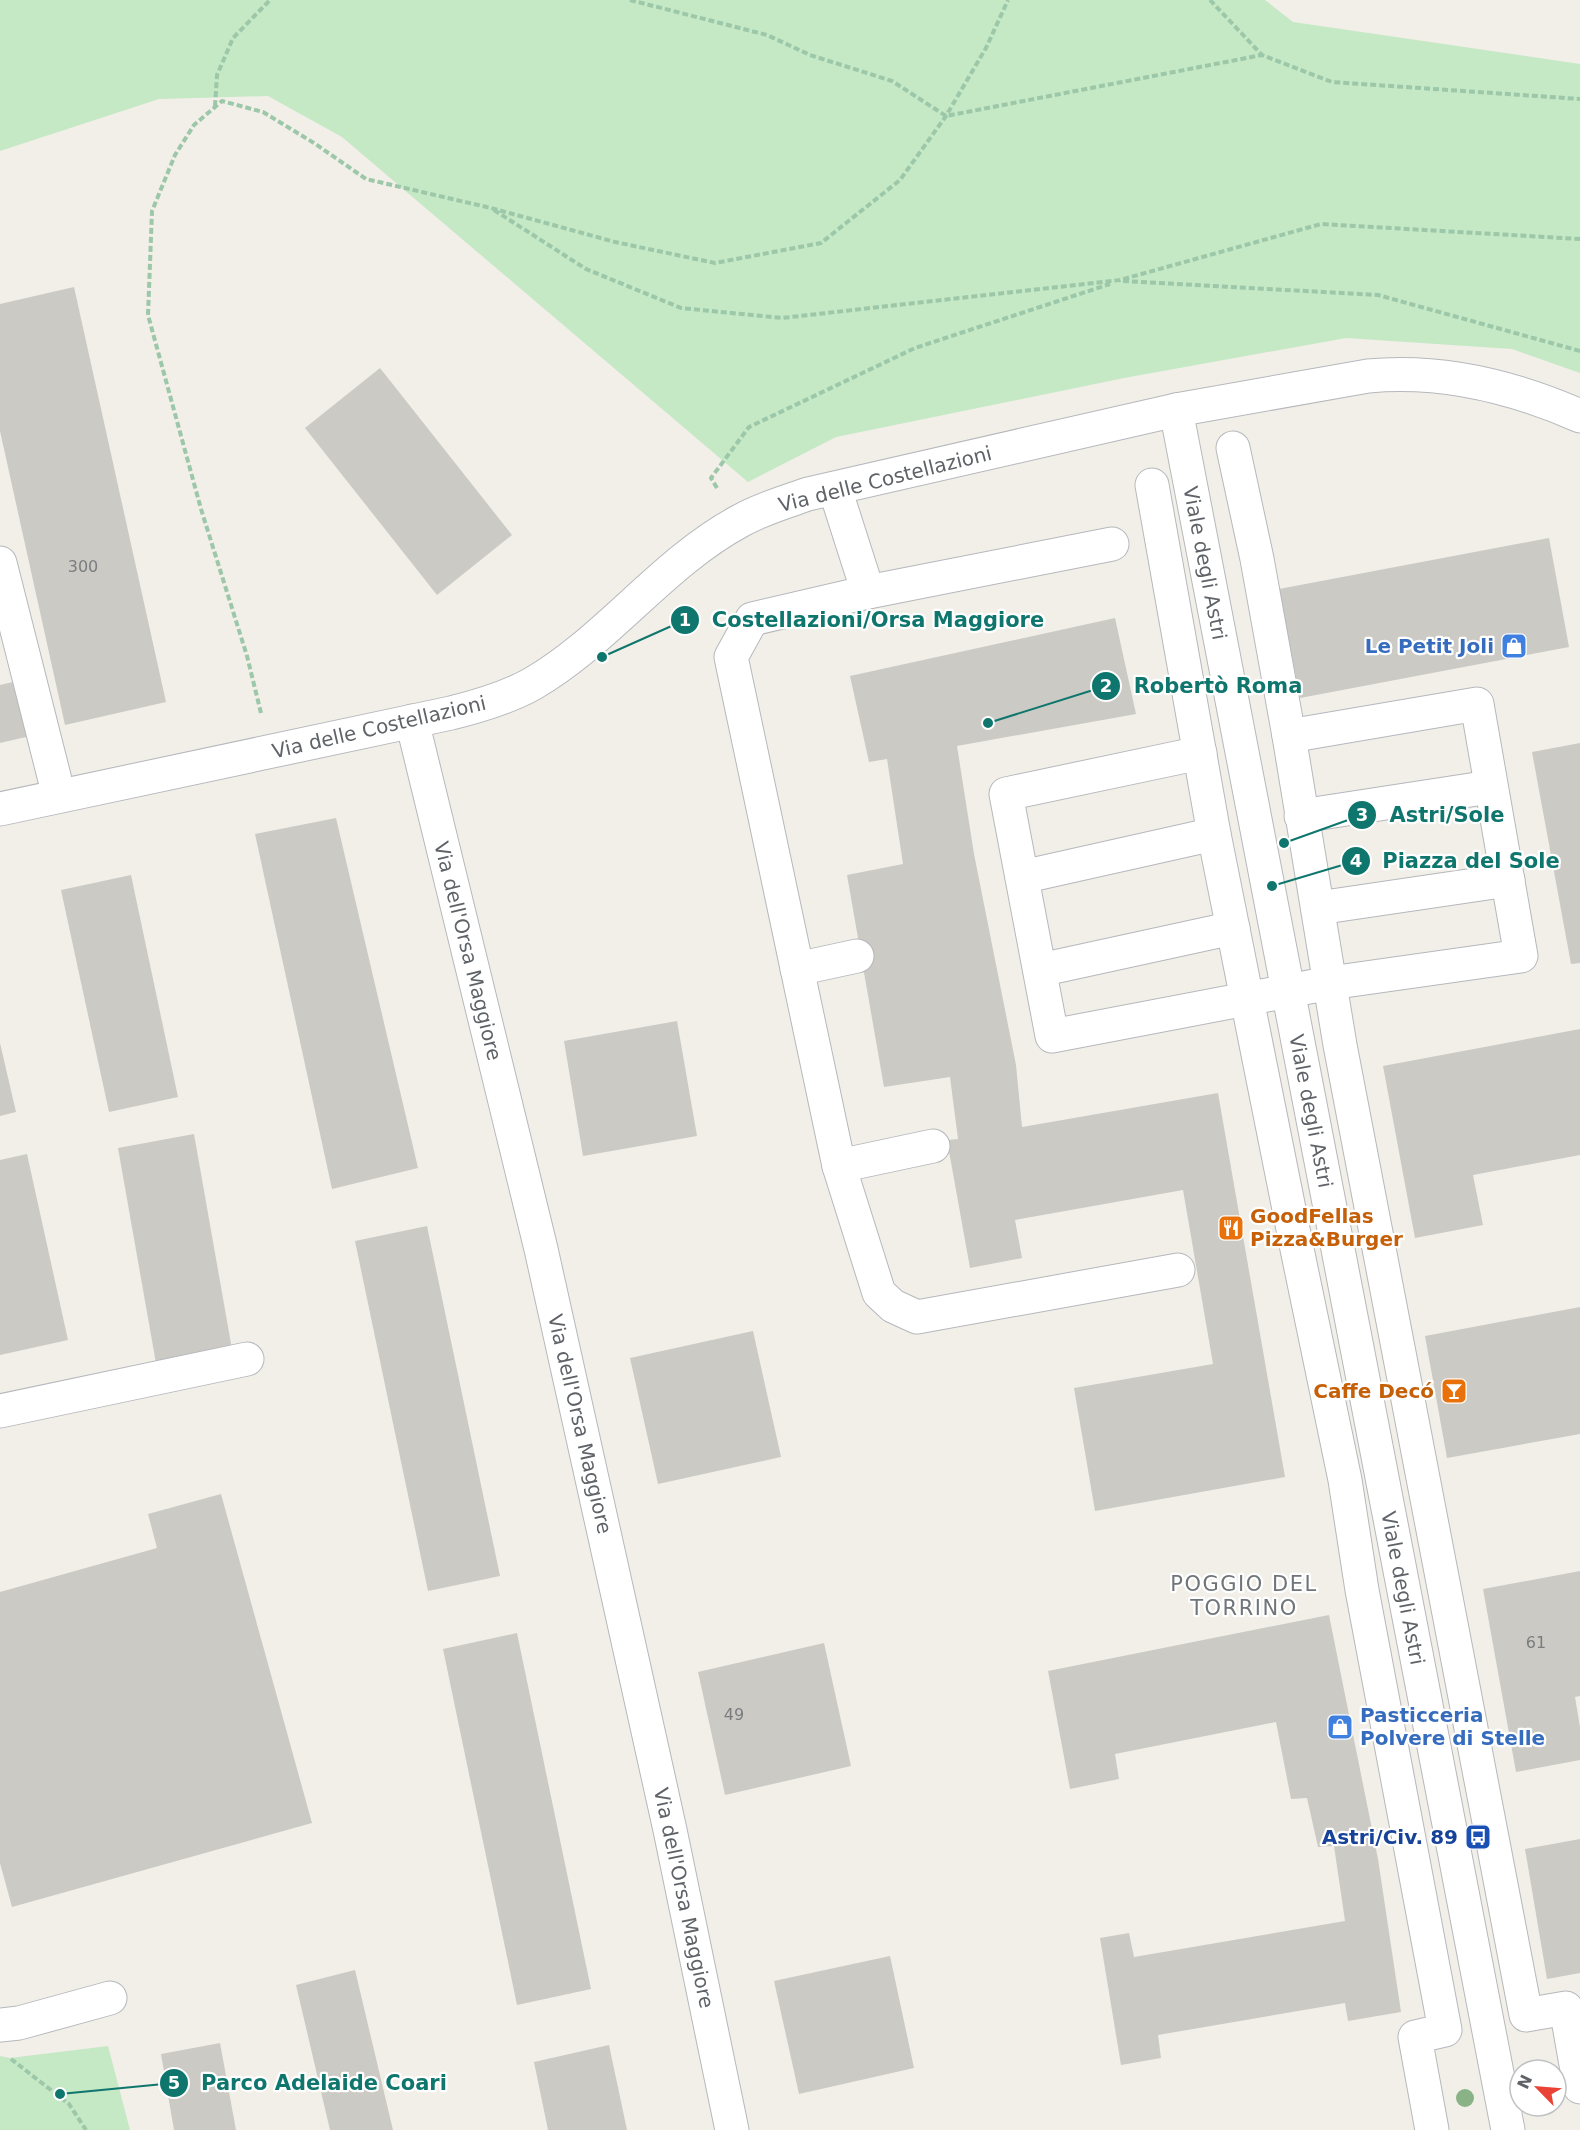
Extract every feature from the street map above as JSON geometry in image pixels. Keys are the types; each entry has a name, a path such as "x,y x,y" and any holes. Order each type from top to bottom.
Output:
{"street":[{"name":"Via delle Costellazioni","path":"0,809 487,703 530,685 589,642 670,571 720,533 740,520 808,494 1176,410 1341,380 1392,374 1444,376 1490,384 1580,416"},
{"name":"Viale degli Astri","path":"1176,410 1508,2130"},
{"path":"1233,448 1291,749 1340,1045 1526,2015"},
{"path":"1152,485 1233,928 1345,1480 1362,1590 1445,2030"},
{"path":"835,489 868,592"},
{"path":"1160,532 1247,512"},
{"path":"1112,544 868,592 752,619 731,657 839,1166 879,1293 893,1306 917,1317 1178,1270"},
{"path":"0,563 59,796"},
{"path":"1477,704 1521,956 1330,983 1052,1036 1006,794 1203,766 1246,771 1291,749 1477,704"},
{"name":"Via dell'Orsa Maggiore","path":"411,721 543,1261 670,1830 732,2130"},
{"path":"1301,816 1490,787"},
{"path":"1022,876 1215,834"},
{"path":"1318,908 1508,880"},
{"path":"1040,970 1233,928"},
{"path":"797,969 856,956"},
{"path":"839,1166 933,1146"},
{"path":"1297,1249 1376,1232"},
{"path":"0,1411 247,1359"},
{"path":"1396,1768 1475,1751"},
{"path":"2,2038 19,2023 110,1998"},
{"path":"1432,2130 1415,2037 1566,2008 1580,2086"}],"path":[{"path":"215,107 217,75 233,38 270,0"},
{"path":"630,0 767,35 810,55 892,81 946,116 1262,55"},
{"path":"261,713 247,656 201,509 148,315 152,211 175,155 194,125 222,101 263,112 314,143 366,179 491,208 615,242 715,263 821,243 900,180 946,116 986,48 1008,0"},
{"path":"1210,0 1262,55 1332,82 1580,99"},
{"path":"491,208 586,269 681,308 782,318 1120,280 1377,295 1580,351"},
{"path":"717,488 711,478 749,427 915,348 1120,280 1321,224 1580,239"},
{"path":"2,2038 9,2058 69,2104 86,2130"}],"green space":[{"path":"0,0 1265,0 1293,22 1580,64 1580,373 1512,349 1346,338 1124,378 836,437 748,482 342,137 268,96 159,99 0,151"},
{"path":"108,2046 130,2130 0,2130 0,2056 10,2058"}],"building":[{"path":"74,287 166,702 65,725 0,431 0,304"},
{"path":"380,368 512,535 437,595 305,428"},
{"path":"1549,538 1569,647 1300,698 1279,589"},
{"path":"1115,618 1136,714 957,746 974,854 1016,1065 1022,1127 1218,1093 1285,1477 1095,1511 1074,1388 1213,1364 1183,1190 1015,1220 1022,1258 970,1268 947,1140 958,1139 950,1077 884,1087 847,875 903,864 887,759 869,762 850,676"},
{"path":"26,679 39,734 0,743 0,685"},
{"path":"1580,743 1580,963 1571,964 1532,752"},
{"path":"336,818 418,1168 332,1189 255,834"},
{"path":"131,875 178,1097 109,1112 61,890"},
{"path":"677,1021 697,1136 583,1156 564,1041"},
{"path":"1580,1029 1580,1155 1473,1175 1483,1225 1415,1238 1383,1066"},
{"path":"0,1043 16,1112 0,1116"},
{"path":"194,1134 233,1355 157,1369 118,1148"},
{"path":"27,1154 68,1340 0,1355 0,1160"},
{"path":"427,1226 500,1576 428,1591 355,1241"},
{"path":"1580,1307 1580,1434 1447,1458 1425,1336"},
{"path":"753,1331 781,1457 658,1484 630,1358"},
{"path":"221,1494 312,1823 12,1907 0,1863 0,1592 157,1548 148,1514"},
{"path":"1580,1571 1580,1696 1575,1697 1580,1727 1580,1760 1516,1772 1483,1589"},
{"path":"1329,1615 1378,1859 1401,2012 1348,2021 1345,2003 1158,2035 1161,2058 1121,2065 1100,1938 1129,1933 1134,1957 1345,1921 1334,1846 1318,1847 1307,1798 1291,1799 1276,1722 1115,1754 1119,1779 1070,1789 1048,1671"},
{"path":"517,1633 591,1989 517,2005 443,1649"},
{"path":"824,1643 851,1766 725,1795 698,1672"},
{"path":"1580,1839 1580,1973 1547,1979 1525,1849"},
{"path":"890,1956 914,2068 799,2094 774,1981"},
{"path":"355,1970 393,2130 330,2130 296,1985"},
{"path":"220,2043 236,2130 174,2130 161,2054"},
{"path":"609,2045 627,2130 548,2130 534,2062"}],"place":[{"name":"Le Petit Joli","path":"1514,646"},
{"name":"Costellazioni/Orsa Maggiore","path":"602,657"},
{"name":"Robertò Roma","path":"988,723"},
{"name":"Astri/Sole","path":"1284,843"},
{"name":"Piazza del Sole","path":"1272,886"},
{"name":"GoodFellas Pizza&Burger","path":"1231,1228"},
{"name":"Caffe Decó","path":"1454,1391"},
{"name":"Pasticceria Polvere di Stelle","path":"1340,1727"},
{"name":"Astri/Civ. 89","path":"1478,1837"},
{"name":"Parco Adelaide Coari","path":"60,2094"}],"district":[{"name":"POGGIO DEL TORRINO","path":"1244,1596"}]}
